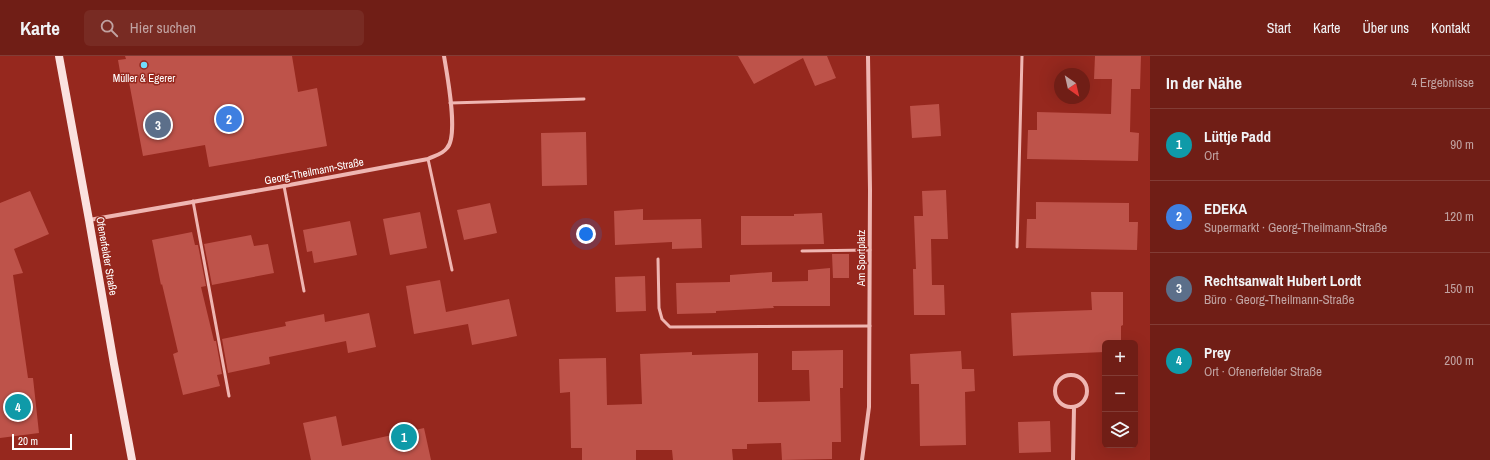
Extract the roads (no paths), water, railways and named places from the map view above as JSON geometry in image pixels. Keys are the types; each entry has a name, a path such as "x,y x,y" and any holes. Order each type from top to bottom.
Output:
{"street":[{"name":"Ofenerfelder Straße","path":"59,56 132,460"},
{"name":"Georg-Theilmann-Straße","path":"89,220 428,159 447,148 452,140 450,103 444,56"},
{"name":"Am Sportplatz","path":"862,460 869,407 870,190 868,56"},
{"path":"1070,375 1079,377 1085,382 1088,390 1084,402 1074,408 1062,405 1056,397 1056,389 1060,380 1070,375"},
{"path":"1073,460 1074,408"}],"lane":[{"path":"1017,247 1022,56"},
{"path":"450,103 584,99"},
{"path":"428,159 452,270"},
{"path":"284,186 304,291"},
{"path":"193,202 230,396"},
{"path":"802,251 870,250"},
{"path":"658,259 659,308 662,319 670,327 870,326"}],"place":[{"name":"Müller & Egerer","path":"144,65"},
{"name":"EDEKA","path":"229,119"},
{"name":"Rechtsanwalt Hubert Lordt","path":"158,125"},
{"name":"Prey","path":"18,407"},
{"name":"Lüttje Padd","path":"404,437"}]}
